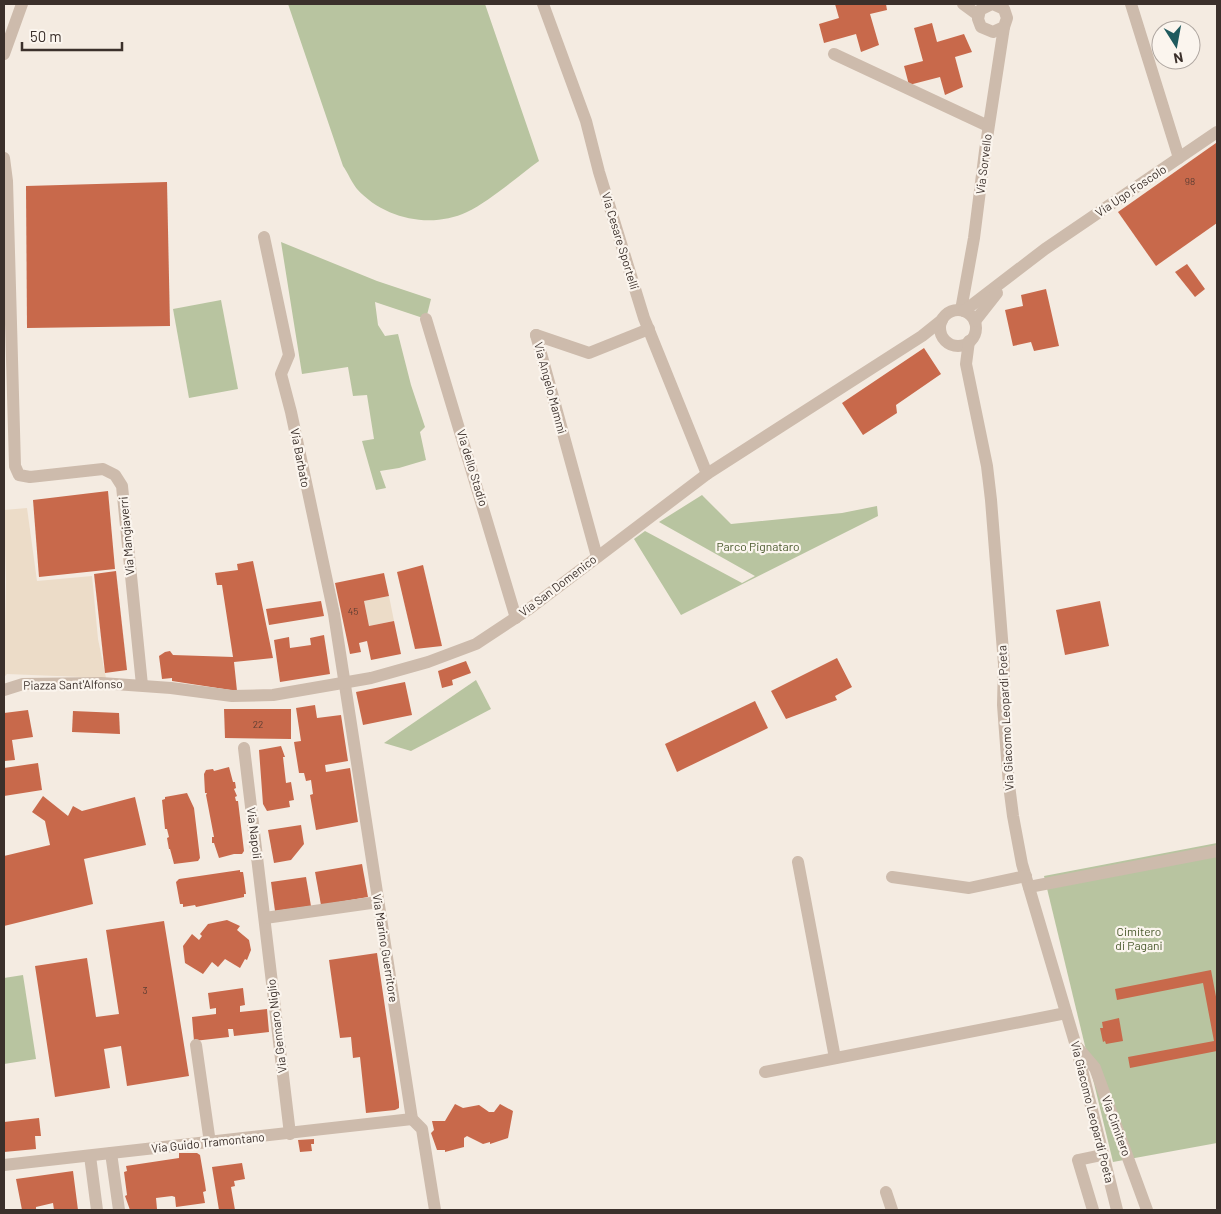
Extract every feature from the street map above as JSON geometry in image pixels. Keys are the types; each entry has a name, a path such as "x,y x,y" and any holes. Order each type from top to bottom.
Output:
{"street":[{"path":"4,54 22,4"},
{"name":"Via Cesare Sportelli","path":"543,4 586,122 601,181 649,329 706,474"},
{"path":"963,4 986,7 981,27 989,32 999,48"},
{"name":"Via Sorvello","path":"954,313 965,280 974,238 999,48 1007,9 997,4 986,7 970,4"},
{"path":"1132,4 1179,158"},
{"path":"989,32 997,32 1004,27"},
{"path":"834,54 988,126"},
{"name":"Via Ugo Foscolo","path":"1045,249 1217,132"},
{"name":"Via Mangiaverri","path":"4,158 16,466 19,475 30,477 103,469 115,475 122,486 142,685"},
{"name":"Via Barbato","path":"264,237 288,355 280,374 291,412 334,614 344,682"},
{"name":"Via San Domenico","path":"142,685 232,696 273,695 371,678 428,662 476,644 544,599 706,474 1008,279 1045,249"},
{"name":"Via San Domenico","path":"974,321 1008,279"},
{"path":"954,313 974,321 975,332 969,341 966,364 953,345 942,336 940,331 954,313"},
{"name":"Via dello Stadio","path":"426,319 516,618"},
{"name":"Via Angelo Mammì","path":"597,557 536,335 589,353 649,329"},
{"path":"922,336 942,336"},
{"path":"953,345 962,345 969,341"},
{"name":"Via Giacomo Leopardi Poeta","path":"966,364 988,475 1001,623 1009,785 1027,882 1076,1046 1117,1210"},
{"name":"Via Marino Guerritore","path":"344,682 412,1119 422,1129 435,1210"},
{"name":"Piazza Sant'Alfonso","path":"4,690 24,684 142,685"},
{"name":"Via Napoli","path":"244,748 264,918"},
{"path":"892,877 969,888 1027,882 1217,851"},
{"path":"798,862 836,1058"},
{"path":"264,918 378,902"},
{"name":"Via Gennaro Niglio","path":"264,918 290,1134"},
{"path":"765,1072 1066,1013"},
{"path":"196,1045 210,1143"},
{"name":"Via Cimitero","path":"1076,1046 1095,1068 1147,1210"},
{"name":"Via Guido Tramontano","path":"4,1165 412,1119"},
{"path":"111,1153 119,1210"},
{"path":"1093,1210 1078,1160 1102,1155"},
{"path":"90,1156 97,1210"},
{"path":"886,1192 892,1210"}],"green space":[{"path":"288,4 485,4 539,161 485,202 453,217 423,220 394,214 381,208 357,189 343,166"},
{"path":"281,242 377,281 431,299 426,319 375,302 378,325 385,336 398,334 411,385 425,427 420,432 426,460 399,468 380,471 386,488 376,490 362,441 374,439 367,395 353,396 348,367 302,374"},
{"path":"221,300 238,389 189,398 173,309"},
{"name":"Parco Pignataro","path":"702,495 731,524 842,513 877,506 878,516 681,615 634,539 645,531 742,583 755,576 659,522"},
{"path":"476,680 491,709 411,751 384,743"},
{"name":"Cimitero di Pagani","path":"1217,843 1217,1143 1113,1162 1044,876"},
{"path":"23,975 36,1059 4,1064 4,978"}],"shaded area":[{"path":"27,508 37,581 92,576 98,639 106,678 7,674 4,677 6,582 4,510"},
{"path":"389,596 394,621 369,626 364,601"}],"building":[{"path":"835,4 886,4 887,10 870,14 879,45 861,52 856,34 824,43 819,24 839,18"},
{"path":"932,23 937,42 964,34 972,52 955,57 963,87 945,95 940,77 909,85 904,66 923,61 914,28"},
{"path":"1216,143 1217,223 1156,266 1118,212"},
{"path":"167,182 170,326 27,328 26,186"},
{"path":"1187,264 1205,289 1195,297 1175,272"},
{"path":"1046,289 1059,346 1034,351 1031,342 1013,346 1005,310 1023,306 1021,295"},
{"path":"924,348 941,374 896,405 897,413 863,435 842,403"},
{"path":"108,491 115,569 39,577 33,500"},
{"path":"253,561 273,658 234,662 237,691 172,681 172,678 162,679 159,656 165,652 170,651 173,655 233,657 222,585 217,585 215,573 238,570 237,564"},
{"path":"423,565 442,646 415,649 397,572"},
{"path":"116,571 127,670 105,673 94,574"},
{"path":"384,573 389,596 364,601 369,626 394,621 401,654 371,660 367,641 359,643 361,652 350,654 335,583"},
{"path":"321,601 324,616 269,625 266,609"},
{"path":"1100,601 1109,646 1065,655 1056,610"},
{"path":"324,635 330,674 280,682 274,640 289,637 290,648 311,645 310,638"},
{"path":"837,658 852,687 835,696 837,700 786,719 771,691"},
{"path":"466,661 471,673 452,680 453,685 442,688 438,671"},
{"path":"405,682 412,715 363,725 356,692"},
{"path":"755,701 768,728 677,772 665,744"},
{"path":"315,705 317,718 341,715 348,761 325,765 326,772 350,768 358,822 316,830 310,795 313,794 311,780 306,781 304,773 299,773 294,742 301,741 296,708"},
{"path":"224,709 291,709 291,739 225,738"},
{"path":"28,710 33,737 12,740 15,760 4,761 4,713"},
{"path":"73,711 119,713 120,734 72,732"},
{"path":"281,746 285,757 283,757 286,783 291,782 294,800 289,801 290,807 267,811 263,804 259,750"},
{"path":"38,763 42,790 4,796 4,768"},
{"path":"229,767 233,782 235,782 236,788 234,789 237,796 235,797 236,801 238,801 244,851 242,854 219,858 214,843 212,843 212,837 214,837 207,793 205,793 204,774 206,770 213,769 214,771"},
{"path":"187,793 194,808 200,858 198,861 174,864 169,849 167,829 165,829 162,800 165,797"},
{"path":"43,796 68,816 73,806 82,811 135,797 146,845 84,859 93,904 4,926 4,856 50,845 45,821 32,812"},
{"path":"301,825 304,844 291,860 274,863 268,830"},
{"path":"362,864 368,897 321,905 315,872"},
{"path":"240,870 240,872 243,872 244,878 246,894 244,894 244,897 196,907 195,905 183,907 183,904 180,904 176,882 179,879"},
{"path":"306,877 311,906 275,911 271,882"},
{"path":"227,920 240,926 237,930 249,940 251,950 247,960 245,959 240,968 225,959 218,967 212,962 203,974 185,963 183,946 192,934 199,940 202,936 200,934 208,924"},
{"path":"164,921 189,1076 127,1086 121,1046 104,1049 110,1088 55,1097 35,966 87,958 96,1017 119,1014 106,930"},
{"path":"377,953 399,1108 366,1113 360,1057 353,1058 351,1037 340,1038 329,960"},
{"path":"1211,970 1217,1002 1217,1051 1130,1068 1128,1057 1214,1041 1203,983 1117,1000 1115,989"},
{"path":"243,988 245,1005 240,1006 240,1012 267,1009 269,1032 234,1036 233,1029 228,1029 229,1037 194,1041 192,1017 216,1014 216,1008 210,1009 208,993"},
{"path":"1119,1018 1123,1041 1106,1044 1105,1041 1103,1042 1100,1028 1103,1028 1102,1022"},
{"path":"455,1104 463,1108 479,1105 489,1112 494,1112 500,1104 513,1111 508,1138 490,1144 490,1142 483,1144 467,1136 464,1138 464,1147 445,1152 445,1150 437,1150 431,1133 434,1130 432,1121 445,1121"},
{"path":"39,1118 41,1136 35,1136 36,1149 4,1152 4,1122"},
{"path":"314,1139 314,1144 311,1144 312,1151 300,1152 298,1140"},
{"path":"179,1153 197,1153 200,1155 206,1191 203,1192 205,1203 176,1207 175,1197 172,1196 156,1198 157,1209 130,1210 125,1196 127,1195 124,1172 127,1171 126,1166 179,1158"},
{"path":"242,1163 245,1179 234,1181 235,1186 231,1187 235,1210 219,1210 212,1167"},
{"path":"73,1171 78,1210 54,1210 53,1203 36,1207 36,1209 22,1210 16,1179"}]}
